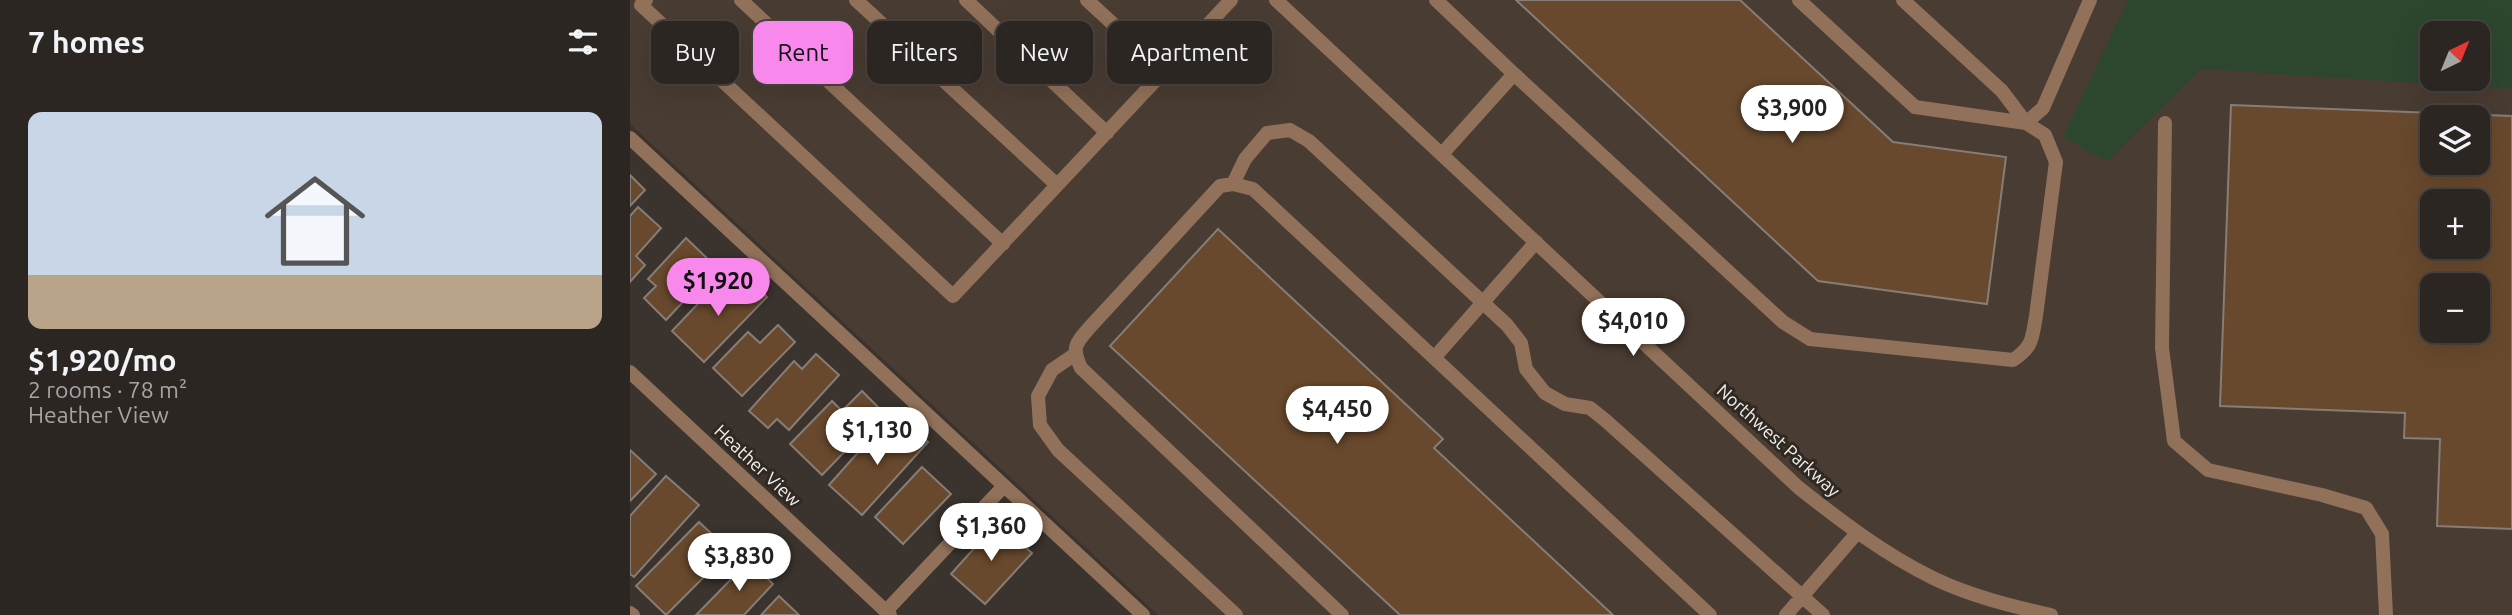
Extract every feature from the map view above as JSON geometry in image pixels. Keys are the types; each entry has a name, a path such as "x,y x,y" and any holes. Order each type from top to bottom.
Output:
{"street":[{"path":"741,0 1003,244"},
{"path":"856,0 1057,185"},
{"path":"966,0 1107,133"},
{"path":"1087,0 1110,21"},
{"path":"1211,21 1231,0"},
{"name":"Northwest Parkway","path":"1276,0 1799,488 1857,533 1933,578 2022,612 2051,615"},
{"path":"1436,0 1783,322 1810,338 2013,360 2026,352 2032,341 2056,162 2045,135 2026,123 2002,91 1903,0"},
{"path":"1799,0 1914,107 2026,123 2043,108 2090,0"},
{"path":"641,2 953,296 1152,84"},
{"path":"1442,154 1514,74"},
{"path":"2165,123 2162,348 2174,441 2208,470 2322,495 2366,508 2382,534 2386,615"},
{"path":"1233,184 1245,159 1267,133 1290,130 1309,141 1507,325 1521,343 1525,369 1545,393 1565,404 1590,408 1823,615"},
{"path":"630,138 1143,615"},
{"path":"1342,615 1081,369 1074,355 1076,343 1220,187 1233,184 1253,190 1710,615"},
{"path":"1434,358 1536,242"},
{"path":"1074,355 1052,370 1038,396 1040,425 1058,450 1236,615"},
{"name":"Heather View","path":"630,372 888,613"},
{"path":"888,613 1004,486"},
{"path":"1786,615 1857,533"}],"shaded area":[{"path":"630,0 2512,0 2512,615 1158,615 630,124"}],"green space":[{"path":"2128,0 2512,0 2512,89 2490,88 2490,21 2420,21 2420,83 2201,69 2107,161 2063,137"}],"building":[{"path":"1516,0 1740,0 1893,142 2006,157 1987,304 1818,281"},
{"path":"2231,105 2420,112 2420,175 2490,175 2490,115 2512,116 2512,529 2437,526 2440,439 2404,438 2405,413 2220,406"},
{"path":"630,175 645,190 630,206"},
{"path":"638,207 661,228 636,256 645,265 630,282 630,216"},
{"path":"1218,229 1443,439 1434,448 1613,615 1400,615 1110,346"},
{"path":"686,238 716,267 666,320 644,298 656,286 648,279"},
{"path":"745,276 767,297 704,362 672,331 714,287 725,297"},
{"path":"778,325 795,342 742,396 713,368 748,332 760,343"},
{"path":"816,354 839,375 789,430 777,419 768,428 749,411 794,361 802,369"},
{"path":"862,391 883,412 822,475 790,444 832,401 842,411"},
{"path":"905,422 928,442 862,515 829,485 878,430 889,440"},
{"path":"630,450 656,474 630,501"},
{"path":"922,467 951,494 903,544 875,517"},
{"path":"666,476 699,505 634,577 630,574 630,516"},
{"path":"699,522 730,551 666,615 636,586"},
{"path":"997,523 1032,553 985,604 951,574"},
{"path":"749,561 773,584 744,615 696,615"},
{"path":"779,596 799,615 761,615"}]}
